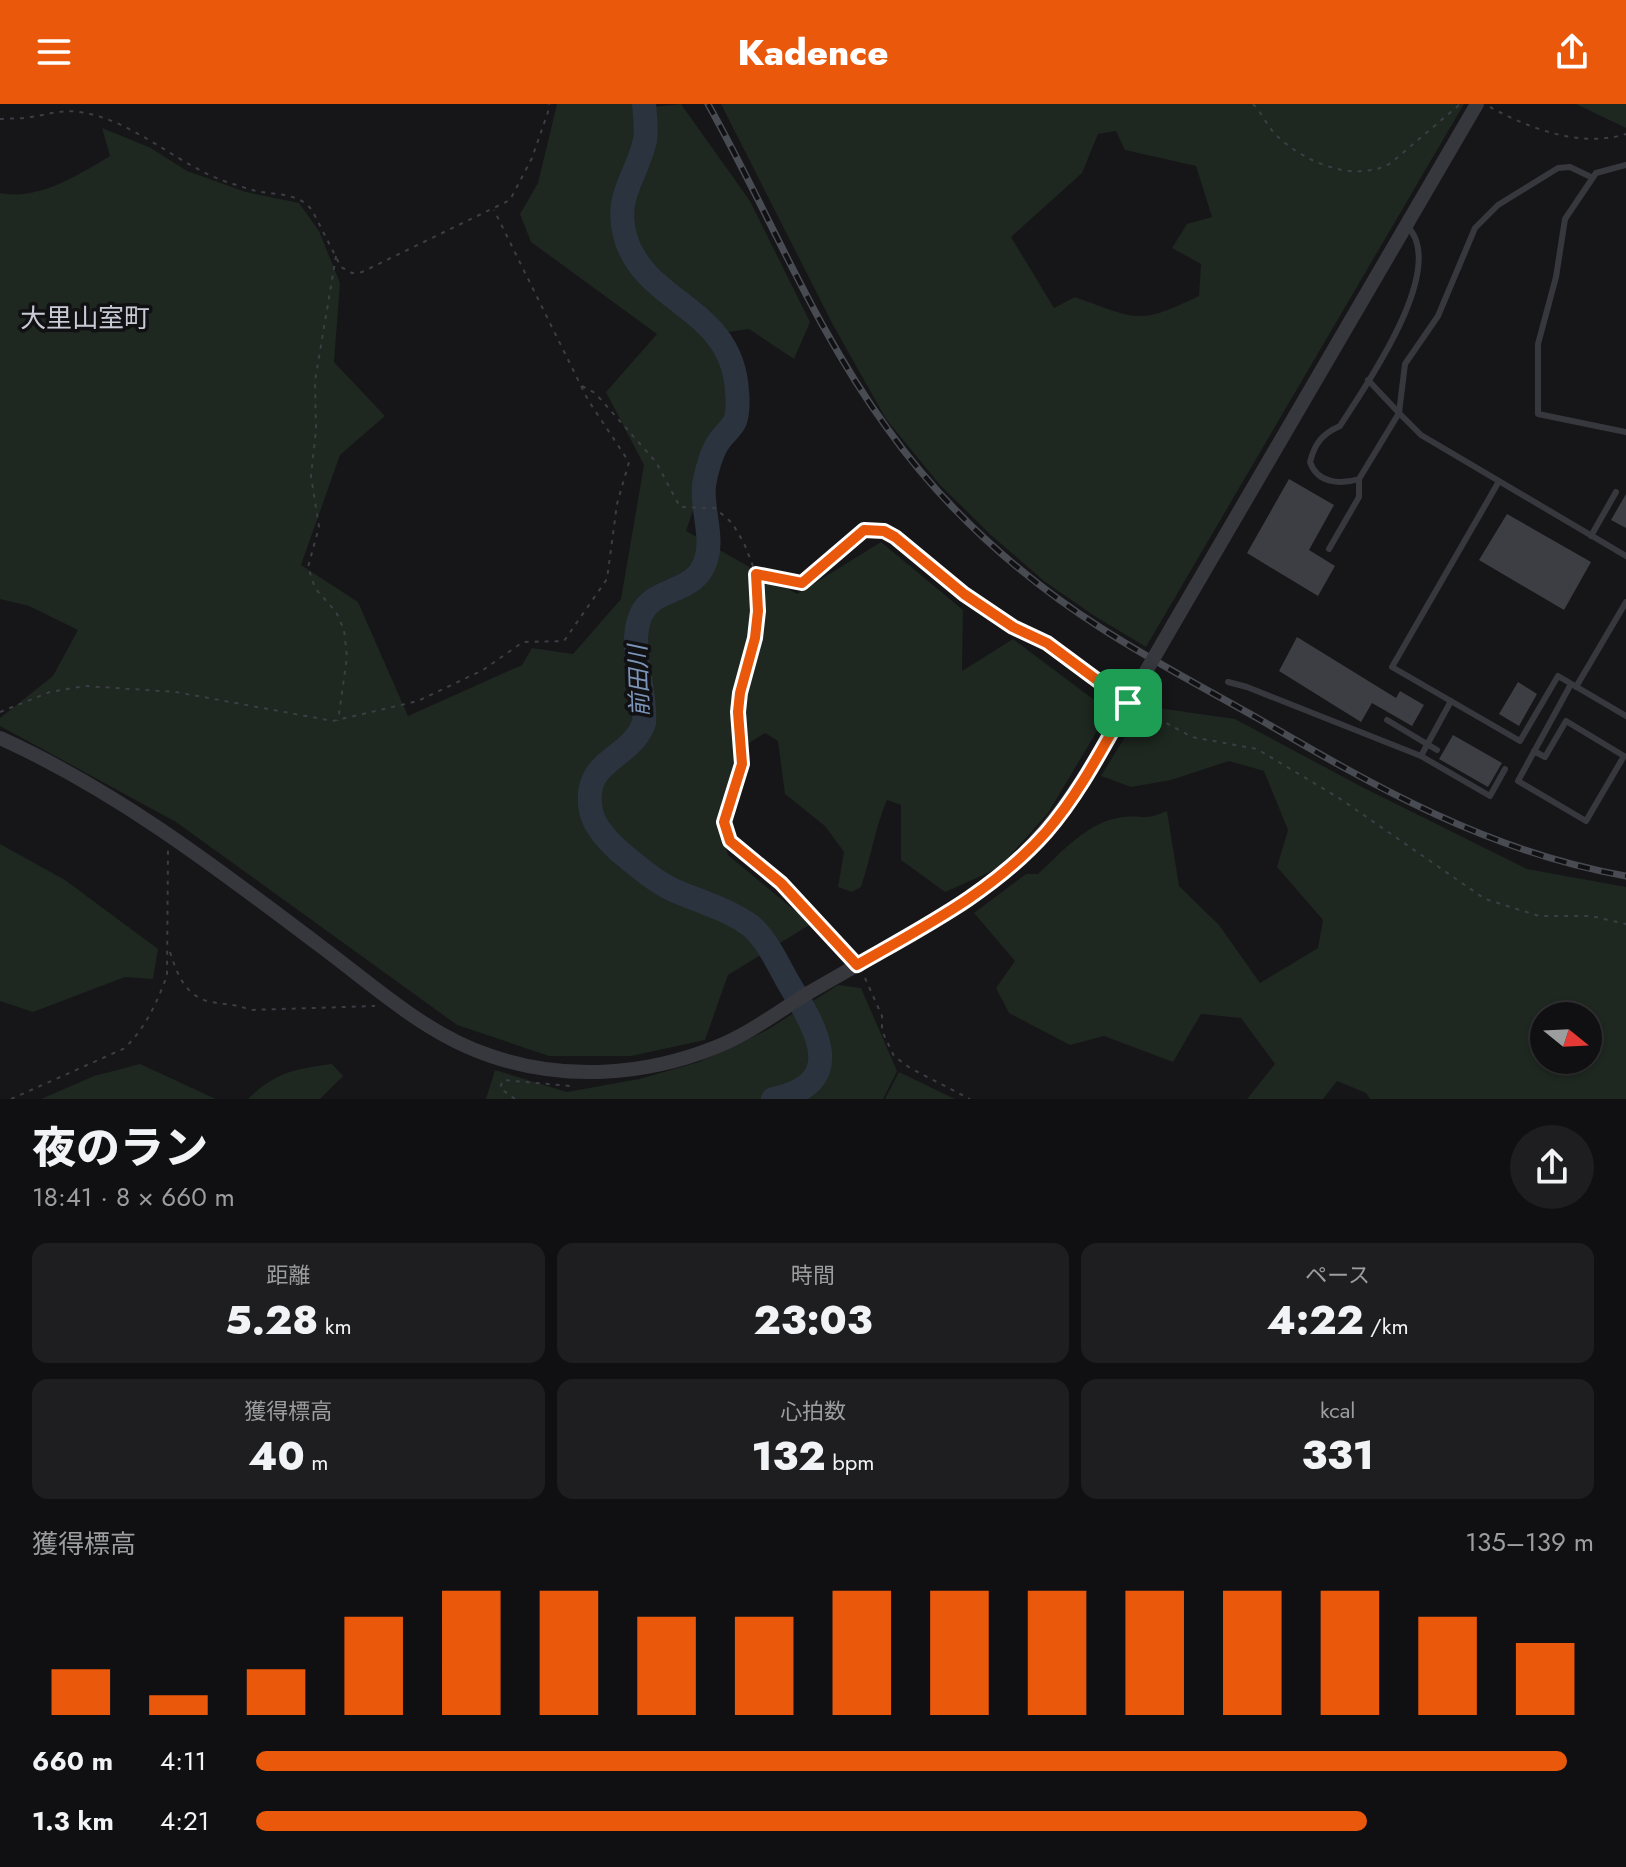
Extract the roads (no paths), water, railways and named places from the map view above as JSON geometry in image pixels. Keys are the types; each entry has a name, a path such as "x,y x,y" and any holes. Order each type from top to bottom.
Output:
{"street":[{"path":"0,738 58,766 126,805 171,835 397,1004 452,1040 479,1052 539,1069 572,1072 635,1069 718,1046 962,905 1020,859 1061,812 1088,772 1477,104"}],"lane":[{"path":"1626,165 1591,177 1565,219 1556,277 1538,344 1538,414 1626,432"},
{"path":"1329,549 1359,497 1359,479 1399,413 1405,364 1438,316 1475,228 1498,205 1558,168 1570,167 1591,177"},
{"path":"1359,479 1348,483 1327,480 1318,476 1310,462 1319,439 1340,426 1406,315 1413,292 1418,251 1412,230 1406,225"},
{"path":"1368,380 1421,435 1626,556"},
{"path":"1498,483 1392,667 1520,741 1558,676 1626,716"},
{"path":"1591,536 1616,492"},
{"path":"1534,751 1545,757 1566,721 1624,756 1586,821 1518,781 1534,751 1573,686 1626,602"},
{"path":"1228,682 1421,756 1490,796 1505,769"},
{"path":"1421,756 1451,701"},
{"path":"1387,720 1437,750"}],"waterway":[{"name":"前田川","path":"644,104 645,140 622,210 626,239 637,261 652,279 705,323 720,341 732,363 737,410 734,424 714,449 705,480 706,559 695,577 651,602 639,620 636,645 644,723 637,736 600,770 593,781 591,811 606,838 645,872 673,890 742,920 767,945 808,1017 820,1051 819,1067 812,1080 797,1091 773,1099"}],"railway":[{"path":"708,104 814,310 861,390 933,485 1012,563 1120,640 1391,793 1481,834 1528,851 1626,876"}],"district":[{"name":"大里山室町","path":"85,318"}]}
